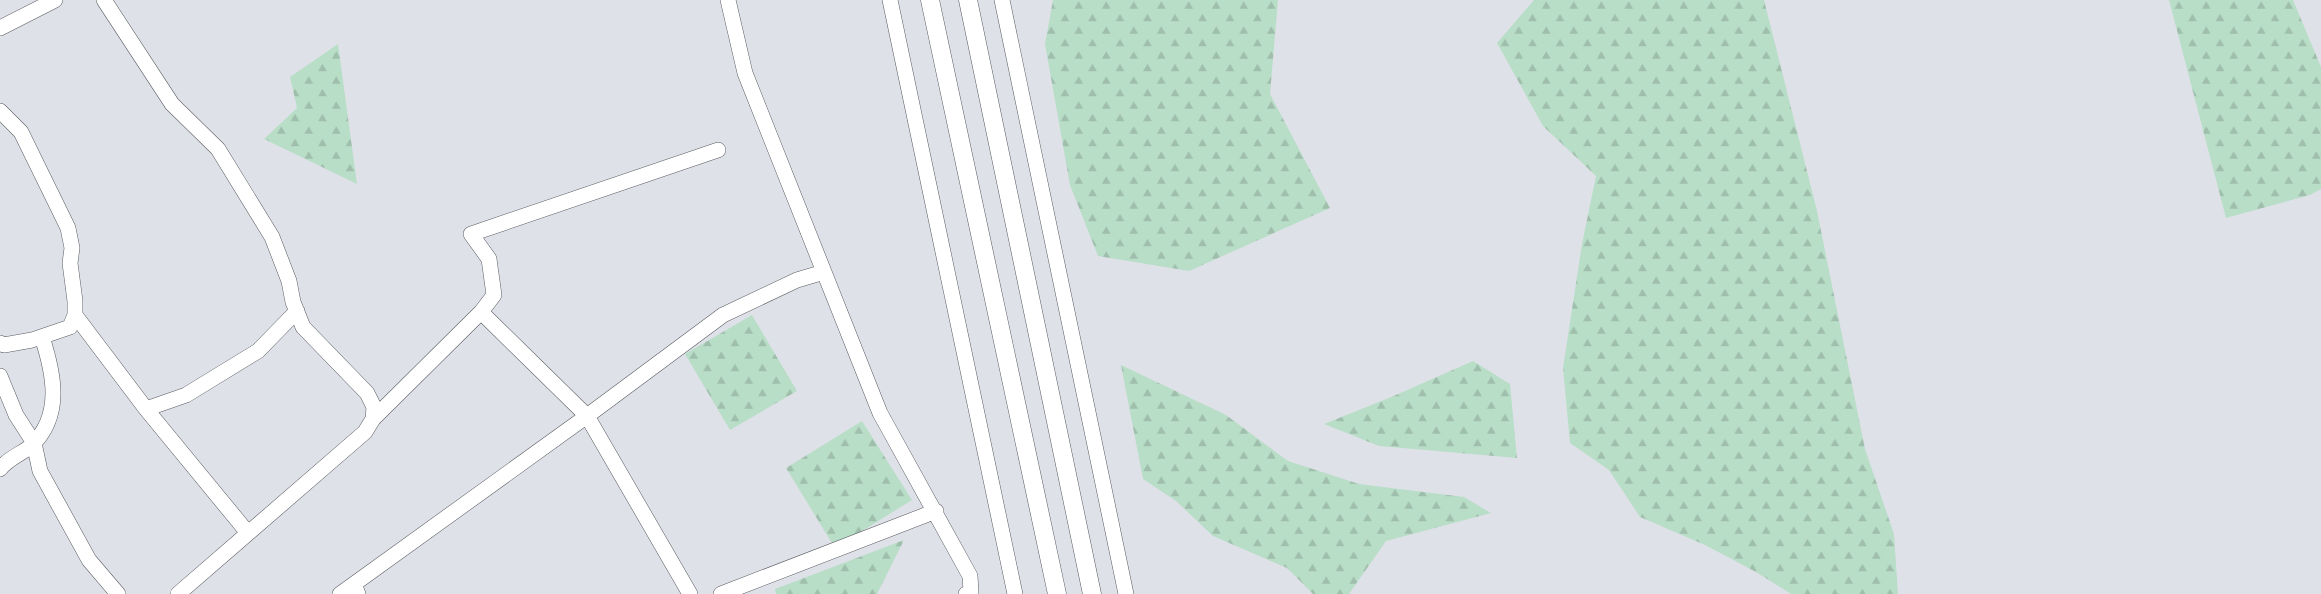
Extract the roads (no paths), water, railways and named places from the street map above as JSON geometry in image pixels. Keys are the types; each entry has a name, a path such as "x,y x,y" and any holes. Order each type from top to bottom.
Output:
{"street":[{"path":"0,28 54,0"},
{"path":"104,0 172,104 211,140 272,237 289,281 302,327 367,393 374,407 373,419"},
{"path":"728,0 745,73 880,413 936,511 970,576 971,592 966,594"},
{"path":"890,0 1015,594"},
{"path":"930,0 1057,594"},
{"path":"968,0 1092,594"},
{"path":"1002,0 1126,594"},
{"path":"0,342 4,344 42,337 70,327 75,315 70,263 72,248 68,228 21,132 1,114"},
{"path":"178,594 365,432 373,419 481,312 494,295 489,259 471,234 718,150"},
{"path":"340,594 356,589 723,315 797,280 824,272"},
{"path":"146,409 186,395 258,351 296,311"},
{"path":"481,312 587,416 690,594"},
{"path":"75,315 146,409 243,527"},
{"path":"0,469 4,464 24,452 40,437 50,417 54,391 51,366 42,337"},
{"path":"0,376 16,415 34,443 40,471 89,560 118,594"},
{"path":"721,594 936,511"}]}
